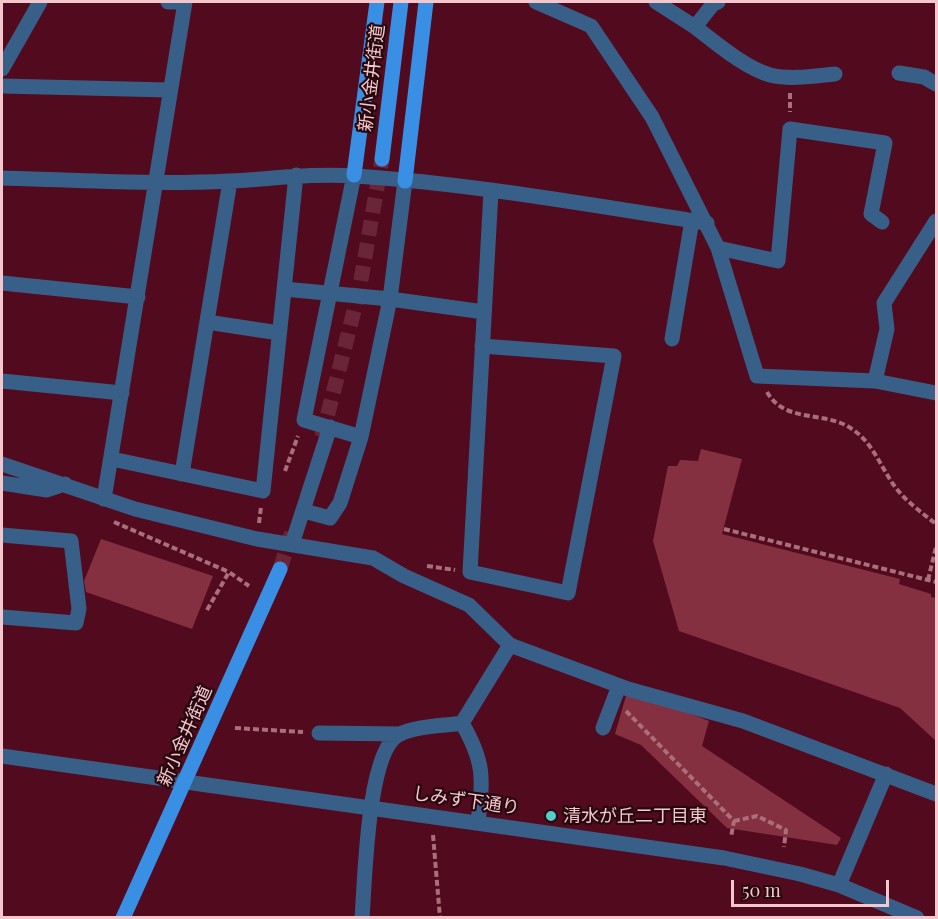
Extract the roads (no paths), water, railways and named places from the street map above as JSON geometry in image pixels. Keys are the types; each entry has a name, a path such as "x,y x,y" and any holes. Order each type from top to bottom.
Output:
{"main road":[{"path":"354,175 377,2"},
{"name":"新小金井街道","path":"382,159 401,2"},
{"path":"405,181 426,2"},
{"name":"新小金井街道","path":"123,918 280,569"}],"street":[{"path":"2,69 40,2"},
{"path":"104,499 185,2 168,2"},
{"path":"536,2 591,26 652,117 699,221 718,248 757,376 874,381 936,393"},
{"path":"656,2 696,27 727,52 768,74 789,77 835,74"},
{"path":"696,27 713,4 718,2"},
{"path":"899,73 924,77 936,84"},
{"path":"2,86 170,90"},
{"path":"718,248 778,261 790,129 885,142 871,214 882,222"},
{"path":"111,459 263,491 296,175"},
{"path":"2,178 156,183 230,181 296,175 354,175 491,191 699,221"},
{"path":"354,175 332,294 304,420 361,437"},
{"path":"182,474 230,181"},
{"path":"304,512 330,518 340,504 361,437 390,299 405,181"},
{"path":"482,346 614,356 568,593 470,572 482,346 491,191"},
{"path":"672,339 699,221"},
{"path":"874,381 887,329 884,303 936,221"},
{"path":"2,283 138,297"},
{"path":"284,289 390,299 484,312"},
{"path":"207,322 279,333"},
{"path":"2,381 122,393"},
{"path":"292,544 330,427"},
{"path":"2,464 104,499 257,539 373,558 404,576 469,605 510,645 619,686 743,721 936,794"},
{"path":"2,483 47,490 65,484"},
{"path":"2,535 71,541 79,609 76,623 2,617"},
{"path":"319,733 401,734 462,723 510,645"},
{"path":"603,728 619,686"},
{"path":"462,723 478,751 482,783 478,822"},
{"path":"362,918 372,807 384,751 401,734"},
{"name":"しみず下通り","path":"2,756 724,858 800,873 839,885 917,918"},
{"path":"839,885 886,774"}],"tunnel":[{"path":"322,437 359,291 382,159"},
{"path":"280,569 292,532"}],"place":[{"name":"清水が丘二丁目東","path":"551,816"}]}
